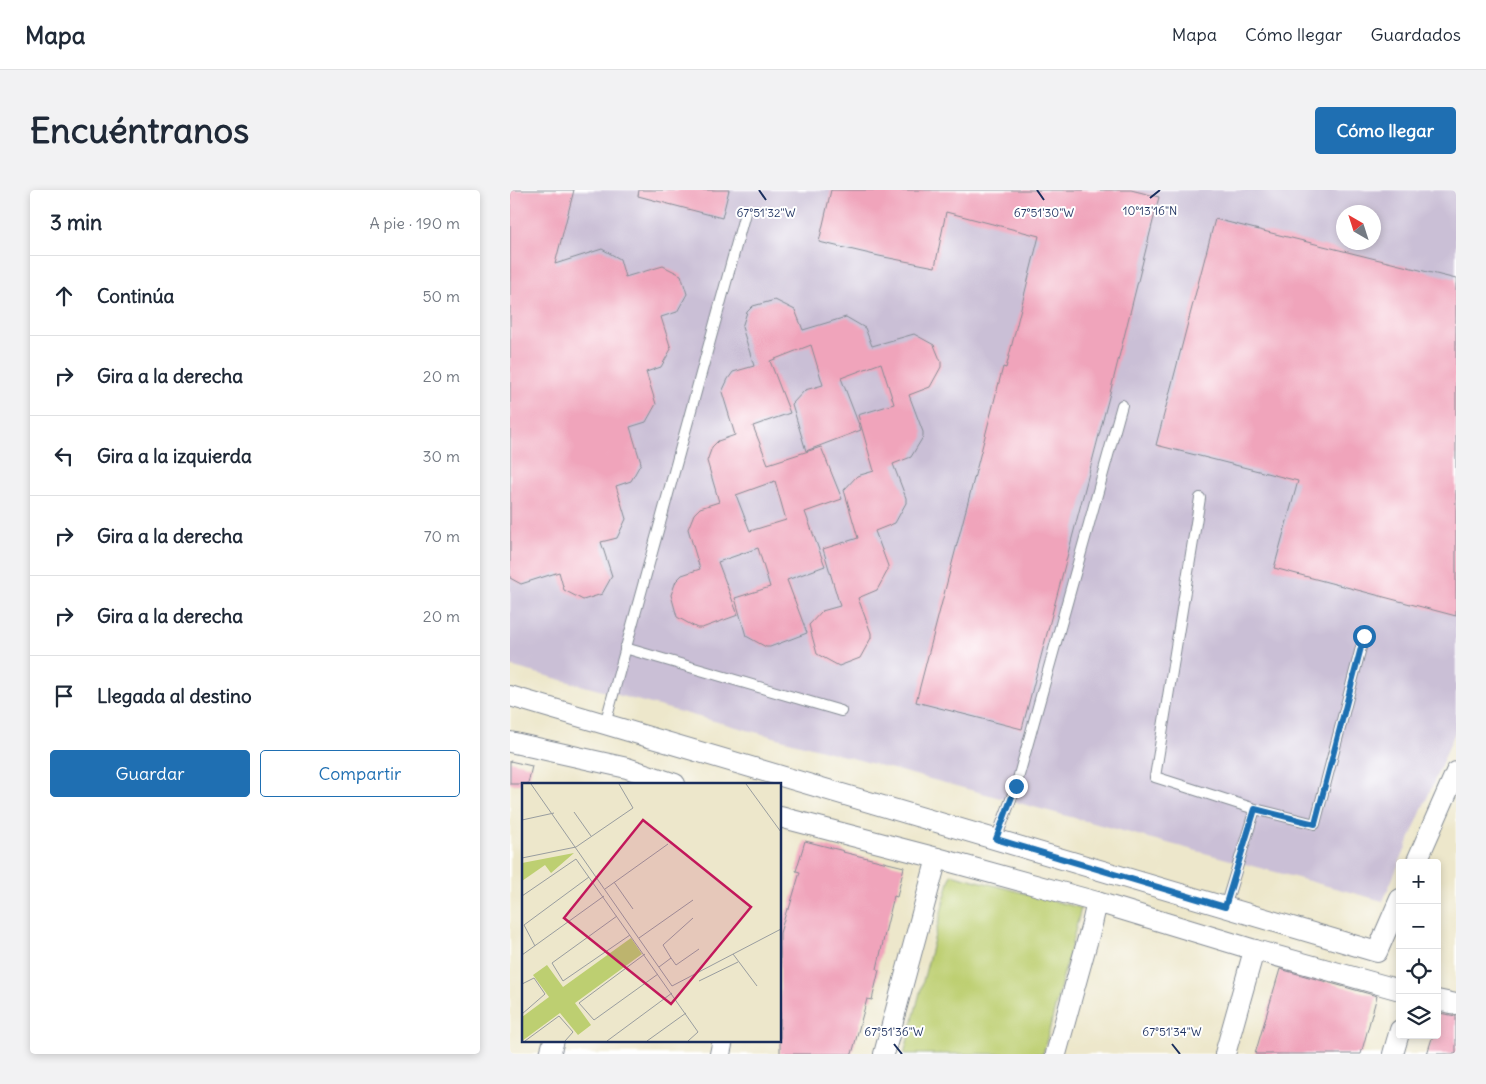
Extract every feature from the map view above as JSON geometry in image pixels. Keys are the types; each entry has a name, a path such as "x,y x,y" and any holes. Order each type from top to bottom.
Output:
{"street":[{"path":"510,696 1377,952 1398,904"},
{"path":"510,742 625,776 669,783"},
{"path":"1418,859 1456,772"},
{"path":"781,821 936,858 1097,902 1255,950 1396,989"},
{"path":"884,1054 936,858"},
{"path":"1056,1054 1097,902"},
{"path":"1226,1054 1255,950"},
{"path":"1441,1001 1456,1004"},
{"path":"1393,1054 1397,1039"}],"lane":[{"path":"605,724 745,213"},
{"path":"996,839 1016,786 1122,405"},
{"path":"1200,498 1155,777 1255,809 1315,824 1364,636"},
{"path":"625,648 841,711"},
{"path":"1225,907 1255,809"}],"shaded area":[{"path":"510,190 1456,190 1456,730 1401,859 1396,859 1396,871 1383,901 510,666"}],"green space":[{"path":"951,874 1081,908 1043,1054 904,1054"}],"building":[{"path":"510,190 574,190 555,264 602,249 620,259 625,277 663,266 681,275 687,294 677,312 661,317 671,349 661,367 646,372 656,404 646,422 630,427 641,463 631,481 616,486 626,519 617,538 601,542 612,576 602,594 583,600 564,590 559,572 521,584 510,578"},
{"path":"639,190 729,190 722,218 638,196"},
{"path":"831,190 1131,190 1159,197 1022,729 916,702 1003,367 1006,368 1039,236 946,212 935,267 879,256 819,242"},
{"path":"1215,219 1456,279 1456,616 1274,568 1298,481 1156,445"},
{"path":"775,300 795,310 803,330 846,317 865,328 872,346 914,334 934,345 941,362 941,367 930,387 909,395 923,432 923,437 911,457 893,464 906,498 906,503 895,523 875,531 888,570 877,590 858,598 871,633 871,638 860,658 839,666 817,654 809,625 822,611 840,606 823,549 858,538 844,490 857,476 874,471 858,415 894,404 881,363 841,378 861,430 806,451 792,404 805,390 823,385 811,345 770,361 790,413 753,426 768,464 821,447 842,499 805,512 825,566 787,580 807,633 770,647 766,647 746,636 735,598 770,587 758,548 718,562 738,615 702,628 697,628 677,617 671,595 676,581 682,575 700,569 688,529 694,514 700,508 719,502 707,461 712,447 718,441 735,435 722,392 733,372 754,366 742,327 747,312 753,306","holes":["775,481 786,520 750,531 736,495"]},
{"path":"510,761 532,766 528,783 510,784"},
{"path":"805,841 904,867 897,897 894,896 885,933 872,1000 867,999 852,1054 780,1054 781,930 800,872 796,871"},
{"path":"1280,969 1377,996 1361,1054 1255,1054"},
{"path":"1441,1013 1456,1016 1456,1054 1427,1054 1432,1039 1441,1039"}],"route":[{"path":"1016,786 996,839 1225,907 1255,809 1315,824 1364,636"}]}
